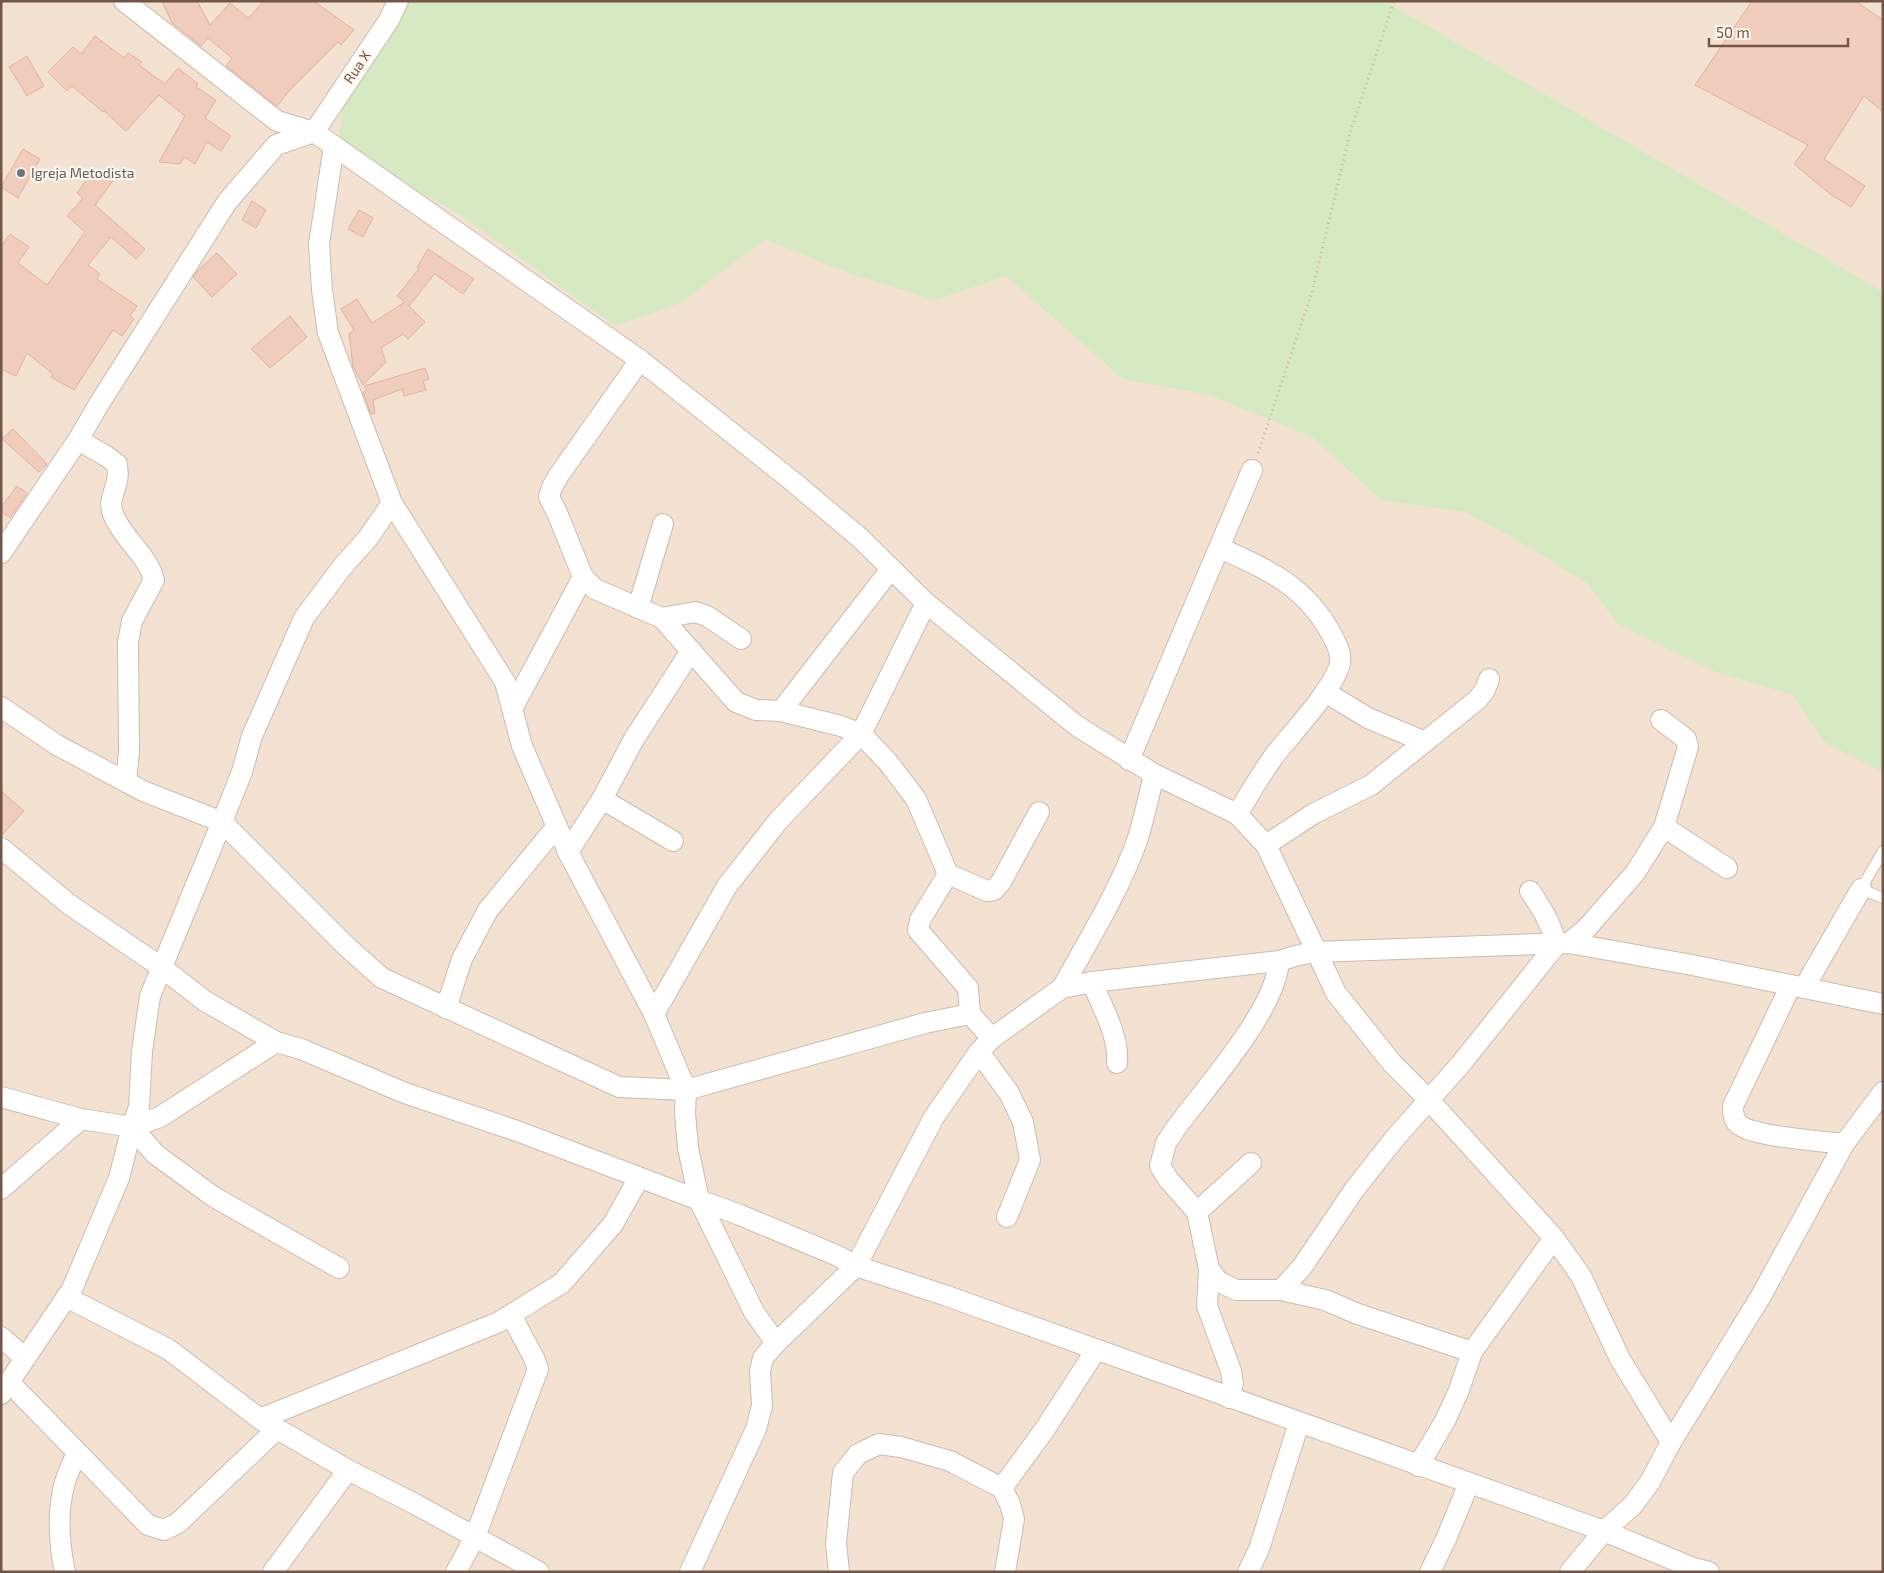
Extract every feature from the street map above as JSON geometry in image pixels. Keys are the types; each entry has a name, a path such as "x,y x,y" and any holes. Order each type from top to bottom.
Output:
{"street":[{"path":"124,1 277,121 314,132 640,360 791,480 860,538 926,603 1077,726 1154,774 1237,814 1266,845 1336,993 1392,1063 1554,1238 1581,1276 1620,1359 1670,1442"},
{"name":"Rua X","path":"314,132 389,20 398,1"},
{"path":"1,553 78,440 227,202 276,145 314,132"},
{"path":"334,146 319,244 322,290 328,333 392,503 505,682 522,746 568,852 654,1014 686,1090 685,1113 688,1148 699,1200 754,1312 776,1343"},
{"path":"640,360 559,475 549,497 583,577 595,589 662,618 736,702 756,710 781,711 841,726 861,734 887,761 916,799 948,874 988,891 994,890 1001,882 1039,812"},
{"path":"78,440 117,464 118,478 110,503 113,515 125,535 152,571 154,580 132,621 128,642 129,752 126,780"},
{"path":"1129,760 1252,470"},
{"path":"392,503 368,538 342,566 304,618 252,736 242,772 150,996 142,1051 139,1107 119,1178 72,1289 5,1388 77,1453 148,1525 164,1530 178,1523 269,1424 499,1322 562,1283 613,1224 639,1178"},
{"path":"638,608 663,524"},
{"path":"1220,548 1264,569 1300,592 1313,606 1341,652 1339,667 1325,692 1273,758 1237,814"},
{"path":"781,711 891,569"},
{"path":"513,707 583,577"},
{"path":"654,1014 727,886 778,821 861,734 926,603"},
{"path":"662,618 695,612 708,616 741,639"},
{"path":"568,852 602,799 634,739 691,651"},
{"path":"1266,845 1313,814 1371,785 1477,700 1485,690 1489,679"},
{"path":"1325,692 1368,718 1425,742"},
{"path":"1,708 56,745 126,780 143,791 222,822 347,947 382,978 619,1087 686,1090 925,1023 970,1014"},
{"path":"1281,1290 1302,1267 1354,1190 1395,1138 1563,944 1586,930 1635,873 1664,827 1688,746 1686,739 1661,720"},
{"path":"690,1572 756,1429 762,1406 760,1371 763,1358 776,1343 856,1266 934,1116 986,1045 1062,988 1097,926 1126,866 1137,840 1154,774"},
{"path":"602,799 673,841"},
{"path":"446,1008 462,959 488,910 557,826"},
{"path":"1664,827 1727,868"},
{"path":"1,848 70,905 161,967 205,1001 276,1042 300,1049 405,1093 518,1131 758,1222 856,1266 947,1296 1604,1531 1698,1570"},
{"path":"948,874 920,920 918,930 968,988 970,1014 1023,1122 1030,1160 1007,1217"},
{"path":"1844,1144 1768,1135 1740,1126 1733,1116 1733,1106 1797,986 1861,889"},
{"path":"1530,891 1563,944"},
{"path":"1062,988 1092,982 1279,962 1315,952 1563,944 1692,965 1883,1004"},
{"path":"1229,1398 1233,1383 1231,1371 1207,1306 1209,1269 1197,1212 1168,1179 1160,1166 1166,1143 1247,1035 1273,988 1279,962"},
{"path":"1092,982 1116,1040 1117,1063"},
{"path":"1,1097 81,1119 132,1127 160,1117 276,1042"},
{"path":"1570,1572 1604,1531 1633,1505 1650,1482 1670,1442 1761,1296 1844,1144 1883,1092"},
{"path":"1,1189 81,1119"},
{"path":"132,1127 155,1154 214,1197 339,1268"},
{"path":"1197,1212 1251,1163"},
{"path":"1418,1466 1445,1421 1459,1390 1472,1352 1554,1238"},
{"path":"1209,1269 1218,1281 1236,1290 1281,1290 1325,1300 1358,1314 1472,1352"},
{"path":"66,1297 168,1349 269,1424 348,1470 539,1572"},
{"path":"456,1572 475,1537 538,1369 511,1315"},
{"path":"1,1337 25,1358"},
{"path":"1002,1488 1045,1429 1096,1350"},
{"path":"1248,1572 1259,1549 1299,1423"},
{"path":"839,1572 836,1542 843,1473 858,1454 879,1444 900,1447 950,1461 1002,1488 1010,1504 1014,1520 1005,1572"},
{"path":"65,1572 61,1555 60,1516 65,1482 77,1453"},
{"path":"274,1572 348,1470"},
{"path":"1430,1572 1469,1483"}],"lane":[{"path":"1883,851 1861,889 1883,898"}],"path":[{"path":"1252,470 1312,292 1350,133 1394,1"}],"shaded area":[{"path":"1,1 1883,1 1883,1572 1,1572"}],"green space":[{"path":"407,1 1385,1 1883,292 1883,772 1824,742 1793,695 1716,672 1617,623 1588,584 1531,548 1466,512 1382,500 1312,437 1209,395 1123,379 1006,276 935,300 851,274 765,239 680,303 615,326 463,217 352,152 339,135 343,106 388,40"}],"building":[{"path":"162,1 197,1 210,25 230,3 248,18 264,1 314,1 354,30 341,45 338,42 290,90 277,106 226,66 232,58 208,38 201,46 172,23"},
{"path":"1752,1 1855,1 1883,20 1883,112 1864,96 1824,159 1865,186 1851,207 1830,194 1794,164 1808,145 1695,85"},
{"path":"95,36 124,58 128,53 142,62 139,65 165,84 178,68 198,84 196,87 216,100 205,118 231,136 221,151 207,142 195,164 184,157 180,164 159,162 185,116 159,95 126,131 72,86 67,91 48,72 73,47 81,54"},
{"path":"27,56 44,86 27,96 9,67"},
{"name":"Igreja Metodista","path":"23,149 40,159 18,198 1,187"},
{"path":"110,167 118,174 95,205 145,249 136,259 111,237 88,265 100,274 97,279 137,306 130,316 134,319 122,336 113,330 74,390 51,377 53,374 27,353 16,376 1,369 1,246 10,234 29,247 18,263 47,285 85,232 67,216 83,198 77,193 93,171 101,177"},
{"path":"252,201 266,210 256,228 242,220"},
{"path":"359,210 373,218 363,237 348,229"},
{"path":"428,249 474,279 463,294 435,274 409,306 425,322 408,339 403,334 381,348 386,362 363,385 353,367 349,334 354,330 341,309 357,299 372,323 405,302 397,296 419,269 417,267"},
{"path":"217,253 237,274 212,297 193,277"},
{"path":"290,316 307,337 270,368 251,349"},
{"path":"425,368 429,379 423,381 426,390 404,396 402,389 373,400 375,413 371,414 363,392 367,390 364,386"},
{"path":"13,429 47,464 39,472 2,439"},
{"path":"17,486 27,493 10,518 1,511 1,507"},
{"path":"1,791 24,811 1,836"}],"place":[{"name":"Igreja Metodista","path":"21,173"}]}
